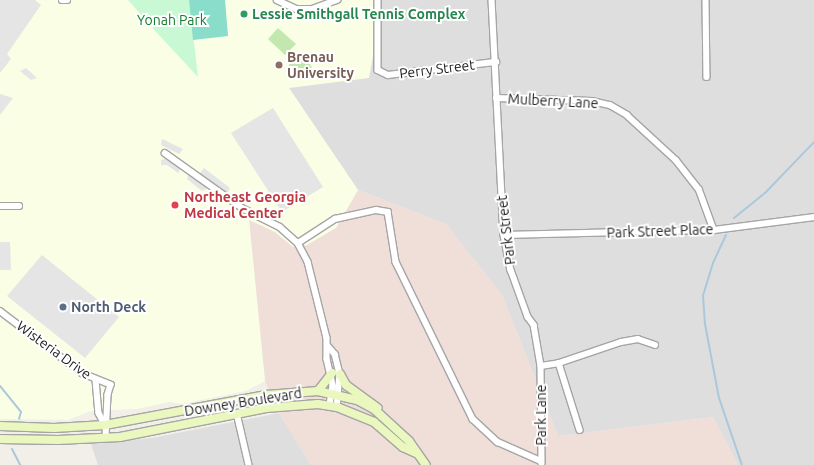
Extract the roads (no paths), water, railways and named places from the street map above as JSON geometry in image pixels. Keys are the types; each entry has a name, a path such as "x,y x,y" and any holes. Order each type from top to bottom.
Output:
{"main road":[{"path":"318,391 336,373 356,394 370,400 384,417"},
{"name":"Downey Boulevard","path":"0,426 54,428 105,425 252,398 291,392 318,391 366,404 384,417 409,441 416,453"},
{"path":"237,413 252,398"},
{"path":"218,417 233,402"},
{"name":"Downey Boulevard","path":"0,439 106,438 237,413 302,403 333,406 374,422 403,446 416,453"},
{"path":"416,453 426,465"}],"street":[{"path":"62,0 67,0"},
{"path":"277,0 296,9 312,9 337,0"},
{"name":"Perry Street","path":"378,0 378,70 388,75 496,62"},
{"name":"Park Street","path":"492,0 504,235 516,288 528,317 534,325 541,366"},
{"path":"706,0 707,77"},
{"name":"Mulberry Lane","path":"496,98 592,101 610,104 627,115 676,160 699,189 714,230"},
{"path":"165,153 242,208 280,227 298,243 308,262 328,346 327,359 336,373"},
{"path":"0,206 19,206"},
{"path":"298,243 335,219 376,210 388,212 396,262 473,419 498,442 542,463"},
{"name":"Park Street Place","path":"504,235 714,230 814,217"},
{"name":"Wisteria Drive","path":"0,311 60,357 96,380 111,385 105,425"},
{"path":"541,366 559,363 621,342 638,339 655,345"},
{"path":"328,346 335,354 336,395 333,406"},
{"path":"559,363 580,430"},
{"name":"Park Lane","path":"541,366 542,463"},
{"path":"96,380 99,413 105,425 106,438"},
{"path":"237,413 249,465"}],"waterway":[{"path":"734,218 765,193 814,142"},
{"path":"726,235 713,263 703,296 705,324 719,398 742,465"},
{"path":"0,386 21,412 19,419"},
{"path":"12,449 20,465"}],"place":[{"name":"Lessie Smithgall Tennis Complex","path":"244,14"},
{"name":"Brenau University","path":"279,65"},
{"name":"Northeast Georgia Medical Center","path":"175,205"},
{"name":"North Deck","path":"63,307"}],"park label":[{"name":"Yonah Park","path":"172,20"}]}
